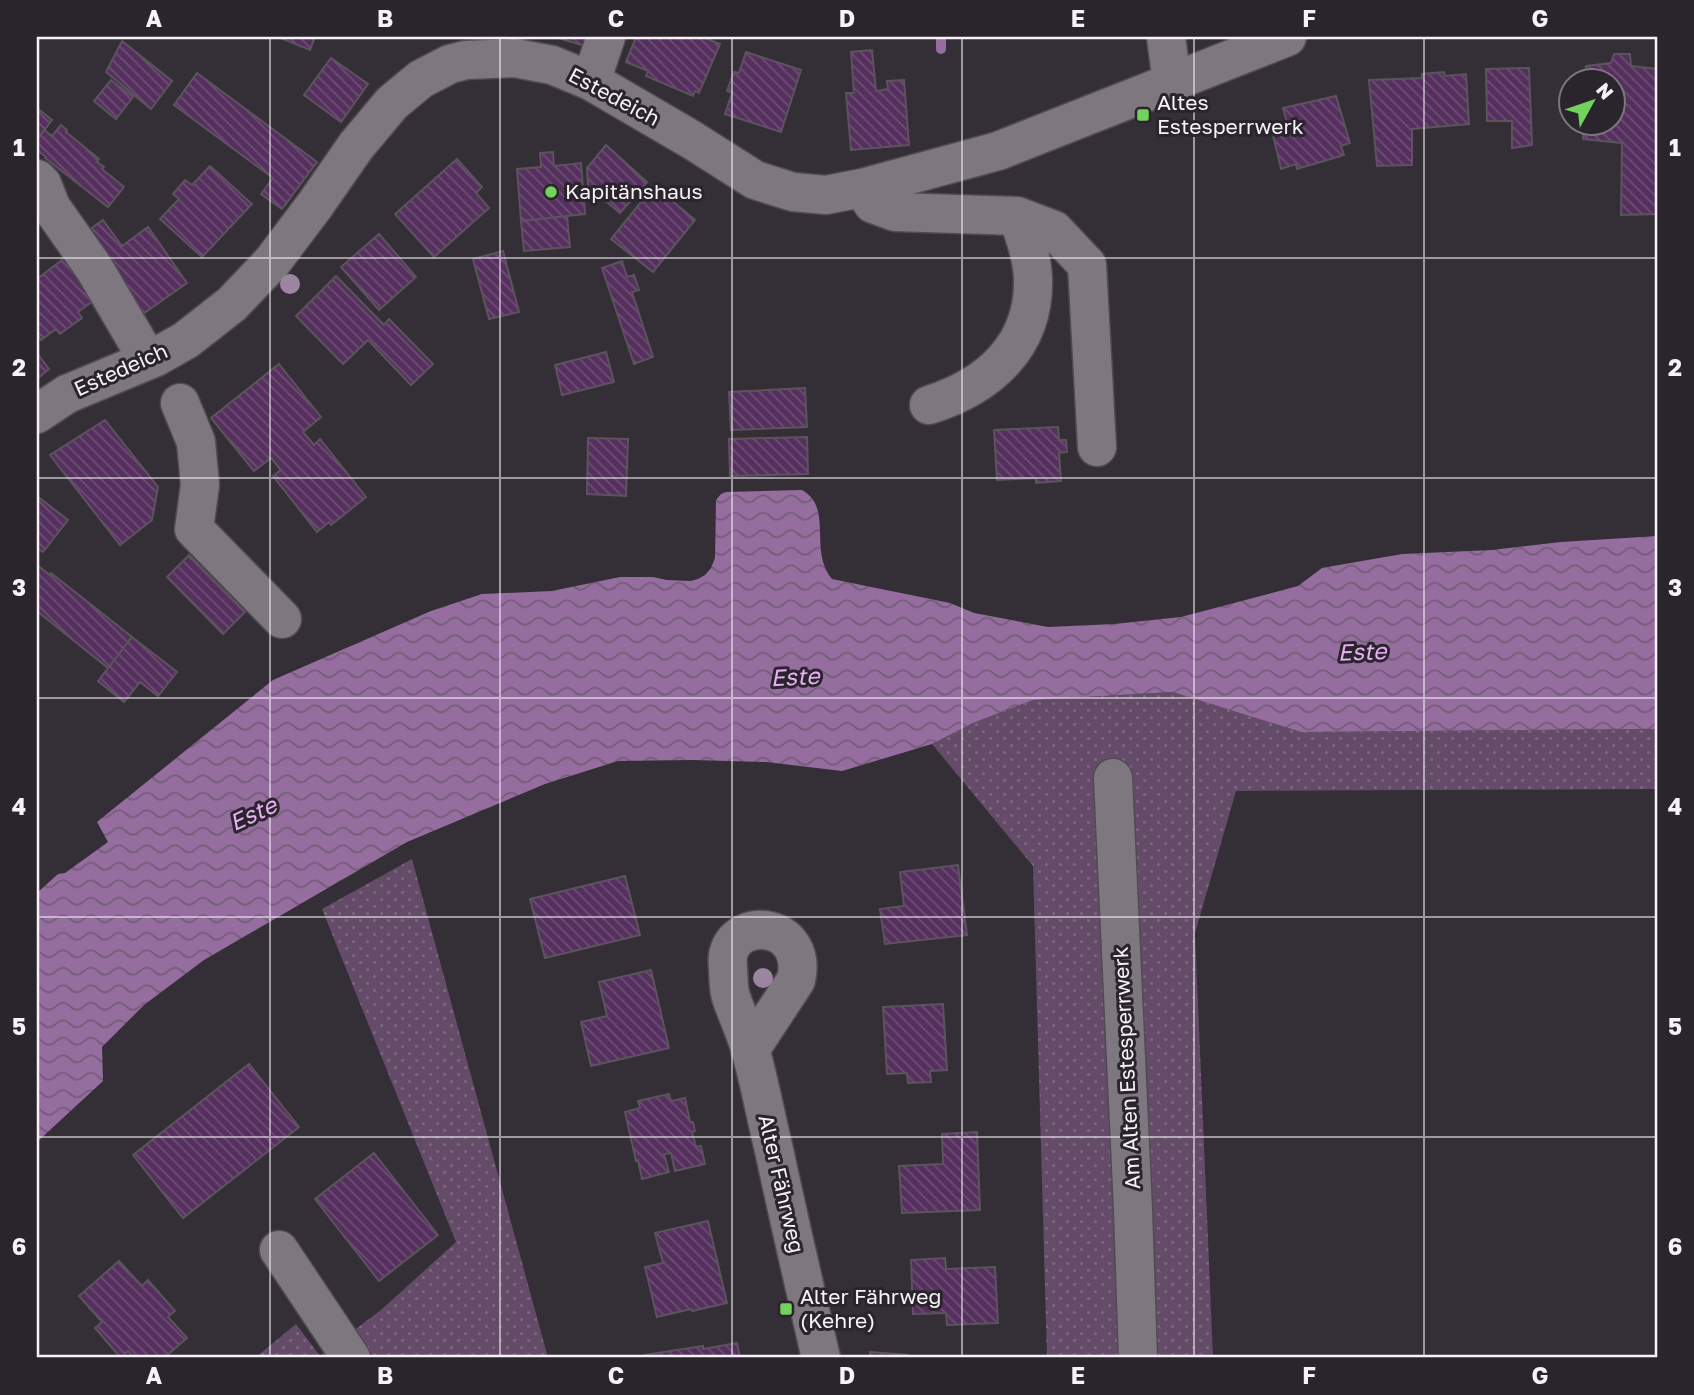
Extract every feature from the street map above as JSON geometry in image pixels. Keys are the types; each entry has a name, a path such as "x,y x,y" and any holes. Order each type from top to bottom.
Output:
{"street":[{"path":"591,81 606,37"},
{"path":"1166,37 1172,82"},
{"name":"Estedeich","path":"37,414 67,394 148,360 186,340 232,304 272,261 356,146 392,103 421,79 450,64 466,60 515,58 552,65 591,81 755,180 793,192 826,195 862,188 998,150 1287,37"},
{"path":"37,179 42,184 51,208 94,268 148,360"},
{"path":"862,188 873,204 895,212 1017,216 1054,230 1087,265 1097,447"},
{"path":"929,405 973,387 993,373 1021,335 1032,299 1033,278 1026,239 1017,216"},
{"path":"180,403 196,442 200,485 194,529 282,620"},
{"name":"Am Alten Estesperrwerk","path":"1114,778 1138,1358"},
{"name":"Alter Fährweg","path":"751,1050 821,1358"},
{"path":"279,1250 351,1358"}],"shaded area":[{"path":"1174,692 1301,732 1657,729 1657,789 1236,791 1195,933 1213,1358 1047,1358 1033,866 932,744 973,723 1033,700"},
{"path":"412,859 548,1358 255,1358 296,1324 320,1356 381,1310 456,1242 322,909"}],"water":[{"name":"Este","path":"802,490 817,507 822,555 825,568 832,579 950,603 974,613 1048,627 1181,617 1298,586 1322,568 1402,554 1492,550 1561,542 1657,536 1657,729 1301,732 1173,692 1033,700 973,723 932,744 842,771 766,762 618,761 545,784 407,842 204,960 144,1005 102,1047 103,1081 37,1142 37,893 58,874 65,873 108,842 97,822 273,680 431,611 482,594 552,591 620,577 691,581 698,579 711,568 715,558 716,500 721,494"}],"building":[{"path":"278,37 315,37 310,50"},
{"path":"555,37 587,37 585,46"},
{"path":"636,37 703,37 720,44 699,93 695,91 693,96 646,76 648,71 626,62"},
{"path":"122,41 172,81 151,109 106,72"},
{"path":"872,50 876,91 888,89 887,81 904,80 909,145 851,150 846,93 854,93 851,52"},
{"path":"746,52 801,70 781,132 725,114 732,93 727,91 734,72 739,73"},
{"path":"1614,54 1630,54 1631,66 1657,69 1657,214 1621,215 1622,143 1583,139 1583,136 1628,136 1628,66 1586,66 1611,63"},
{"path":"331,58 368,84 341,122 304,95"},
{"path":"1529,68 1532,145 1512,148 1512,121 1487,121 1486,69"},
{"path":"1444,72 1445,76 1466,74 1469,124 1412,129 1412,165 1377,166 1369,80 1422,78 1422,74"},
{"path":"197,73 317,162 282,209 261,194 273,178 174,105"},
{"path":"111,80 133,97 116,119 94,101"},
{"path":"1336,96 1350,143 1341,146 1344,155 1297,169 1296,164 1281,169 1273,135 1289,130 1283,108"},
{"path":"37,108 52,120 37,140"},
{"path":"61,125 99,159 97,162 104,167 102,169 124,187 108,207 37,150 37,140 44,130 52,136"},
{"path":"606,145 647,182 620,213 588,186 587,168"},
{"name":"Kapitänshaus","path":"553,152 554,166 581,163 585,214 521,221 517,169 541,167 540,153"},
{"path":"457,159 482,187 476,193 489,208 434,257 395,214"},
{"path":"210,166 252,204 202,257 160,219 179,199 173,194 185,180 192,185"},
{"path":"654,186 695,220 653,272 611,239"},
{"path":"567,216 570,247 524,251 521,221"},
{"path":"103,220 122,246 148,227 187,283 137,318 79,237"},
{"path":"379,234 416,277 379,310 341,267"},
{"path":"503,251 519,312 489,319 473,259"},
{"path":"66,257 97,298 78,312 82,318 60,334 56,329 41,340 37,334 37,279"},
{"path":"622,261 627,277 634,275 639,290 632,292 653,357 634,364 602,268"},
{"path":"336,276 384,325 389,319 433,364 411,385 368,340 343,364 296,316"},
{"path":"606,352 614,382 562,395 555,365"},
{"path":"37,353 49,369 37,379"},
{"path":"279,364 321,417 303,432 314,445 320,439 366,497 331,525 329,522 317,532 273,476 281,470 271,458 254,471 211,418"},
{"path":"805,388 807,427 731,430 729,392"},
{"path":"105,420 158,487 152,520 120,545 50,455"},
{"path":"1058,427 1059,440 1066,440 1067,452 1059,453 1061,481 1036,483 1036,478 997,480 994,430"},
{"path":"807,437 808,474 730,476 729,439"},
{"path":"588,438 628,439 626,496 587,494"},
{"path":"37,496 68,520 43,552 37,548"},
{"path":"189,555 245,612 223,634 167,577"},
{"path":"37,565 132,637 108,668 37,611"},
{"path":"132,637 177,672 158,696 140,682 124,702 98,681"},
{"path":"958,865 967,935 885,944 880,909 904,906 900,872"},
{"path":"625,876 640,935 545,958 530,899"},
{"path":"651,970 669,1048 591,1066 581,1022 607,1016 599,982"},
{"path":"943,1004 947,1070 930,1071 931,1082 908,1083 907,1073 887,1074 883,1007"},
{"path":"249,1064 299,1127 183,1218 133,1155"},
{"path":"669,1094 671,1101 685,1098 690,1122 693,1122 695,1131 692,1132 696,1147 701,1146 705,1164 675,1171 671,1153 664,1154 669,1172 642,1179 625,1112 640,1108 638,1101"},
{"path":"977,1132 980,1210 902,1213 899,1166 943,1164 942,1134"},
{"path":"374,1153 438,1235 379,1281 315,1199"},
{"path":"708,1221 727,1303 657,1317 645,1267 663,1263 655,1233"},
{"path":"945,1258 946,1269 995,1267 998,1323 947,1325 946,1313 913,1314 911,1260"},
{"path":"119,1261 142,1286 148,1280 175,1311 168,1317 187,1338 164,1358 134,1358 128,1351 121,1358 95,1328 102,1322 79,1296"},
{"path":"737,1343 740,1358 644,1358 644,1355"},
{"path":"870,1352 908,1355 908,1358 870,1358"}],"waterway":[{"path":"941,37 941,49"}],"place":[{"name":"Altes Estesperrwerk","path":"1143,115"},
{"name":"Kapitänshaus","path":"551,192"},
{"name":"Alter Fährweg (Kehre)","path":"786,1309"}]}
